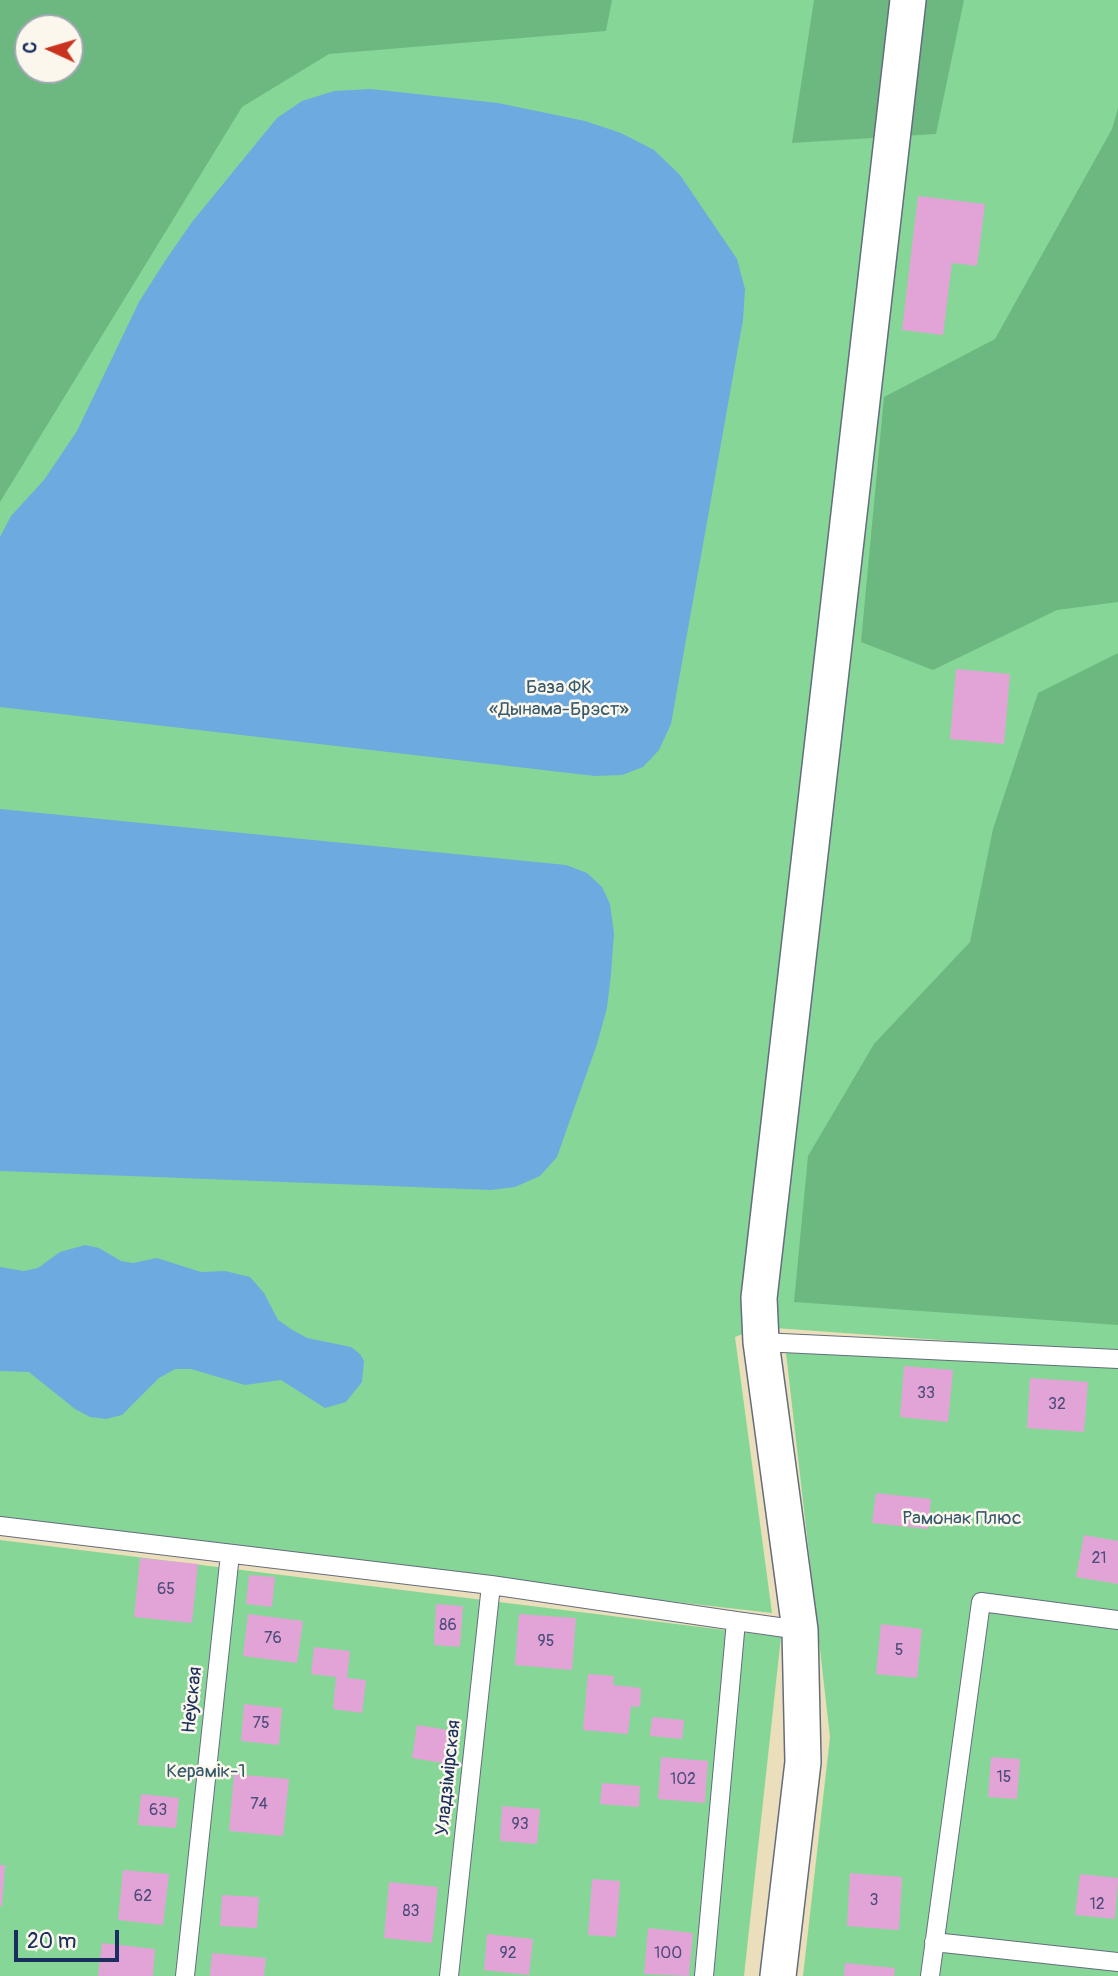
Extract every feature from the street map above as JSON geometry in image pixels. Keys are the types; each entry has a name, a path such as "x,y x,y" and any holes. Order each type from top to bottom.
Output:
{"street":[{"path":"778,1976 803,1762 800,1630 761,1342 759,1298 908,0"}],"lane":[{"path":"761,1342 1118,1359"},
{"path":"0,1526 491,1585 800,1630"},
{"name":"Неўская","path":"185,1976 230,1554"},
{"name":"Уладзімірская","path":"449,1976 491,1585"},
{"path":"930,1976 981,1601 1118,1620"},
{"path":"704,1976 736,1621"},
{"path":"933,1942 1118,1962"}],"green space":[{"name":"База ФК «Дынама-Брэст»","path":"0,0 1118,0 1118,1353 761,1327 735,1337 772,1613 0,1525"},
{"path":"0,0 612,0 606,31 329,54 242,107 0,502"},
{"path":"814,0 964,0 936,134 792,143"},
{"path":"1118,108 1118,602 1057,610 933,670 861,642 884,397 995,339 1112,129"},
{"path":"1118,653 1118,1325 794,1302 808,1156 874,1044 970,942 993,829 1038,693"},
{"name":"Рамонак Плюс","path":"786,1353 1118,1364 1118,1976 803,1976 830,1737"},
{"name":"Керамік-1","path":"0,1540 781,1637 744,1976 0,1976"}],"water":[{"path":"371,89 498,103 585,121 621,133 654,150 680,175 737,259 745,289 743,320 671,724 659,750 643,767 622,775 595,776 0,707 0,537 11,516 44,480 77,431 139,302 192,222 277,118 302,101 334,91"},
{"path":"0,809 566,865 587,873 602,887 610,904 614,933 611,974 607,1008 597,1044 557,1157 540,1176 515,1187 491,1190 0,1171"},
{"path":"85,1245 99,1248 121,1261 133,1263 157,1258 201,1272 225,1271 250,1277 264,1293 278,1320 307,1338 351,1347 360,1354 364,1361 362,1382 346,1402 325,1408 281,1380 245,1385 191,1369 175,1369 159,1378 122,1415 106,1419 90,1417 75,1409 29,1372 0,1371 0,1267 24,1271 38,1268 60,1252"}],"building":[{"path":"918,196 985,204 977,266 952,263 943,335 902,330"},
{"path":"956,669 1010,674 1004,744 950,739"},
{"path":"904,1366 953,1370 948,1422 900,1417"},
{"path":"1030,1378 1088,1382 1084,1432 1027,1428"},
{"path":"876,1493 931,1499 928,1529 872,1523"},
{"path":"1084,1535 1118,1541 1118,1584 1076,1577"},
{"path":"140,1558 198,1564 192,1623 134,1617"},
{"path":"249,1575 275,1577 272,1607 246,1604"},
{"path":"436,1604 463,1606 460,1647 434,1645"},
{"path":"248,1614 303,1621 297,1663 243,1656"},
{"path":"519,1614 576,1618 572,1670 515,1665"},
{"path":"881,1624 922,1629 917,1678 876,1674"},
{"path":"314,1647 350,1651 347,1678 366,1680 362,1713 333,1709 336,1677 311,1674"},
{"path":"588,1674 614,1676 613,1685 641,1688 640,1707 631,1706 628,1734 583,1730"},
{"path":"244,1704 282,1708 279,1745 241,1741"},
{"path":"652,1717 684,1720 682,1739 650,1736"},
{"path":"417,1725 455,1731 449,1764 412,1758"},
{"path":"661,1757 708,1761 705,1803 658,1799"},
{"path":"991,1757 1020,1759 1017,1799 988,1797"},
{"path":"234,1774 289,1779 283,1836 229,1831"},
{"path":"602,1783 640,1786 639,1807 600,1804"},
{"path":"141,1794 179,1798 176,1828 138,1825"},
{"path":"502,1806 540,1809 537,1844 500,1841"},
{"path":"0,1865 5,1865 2,1906 0,1906"},
{"path":"123,1870 169,1874 163,1925 118,1920"},
{"path":"850,1873 902,1877 899,1930 847,1926"},
{"path":"1080,1874 1118,1878 1115,1919 1075,1915"},
{"path":"592,1879 620,1881 616,1937 588,1935"},
{"path":"389,1882 438,1887 432,1943 384,1938"},
{"path":"222,1895 259,1897 257,1928 220,1926"},
{"path":"648,1928 693,1933 689,1976 644,1974"},
{"path":"487,1934 533,1939 529,1975 484,1970"},
{"path":"102,1943 155,1949 153,1976 98,1976"},
{"path":"212,1953 266,1958 264,1976 210,1976"},
{"path":"845,1963 895,1968 894,1976 844,1976"}]}
